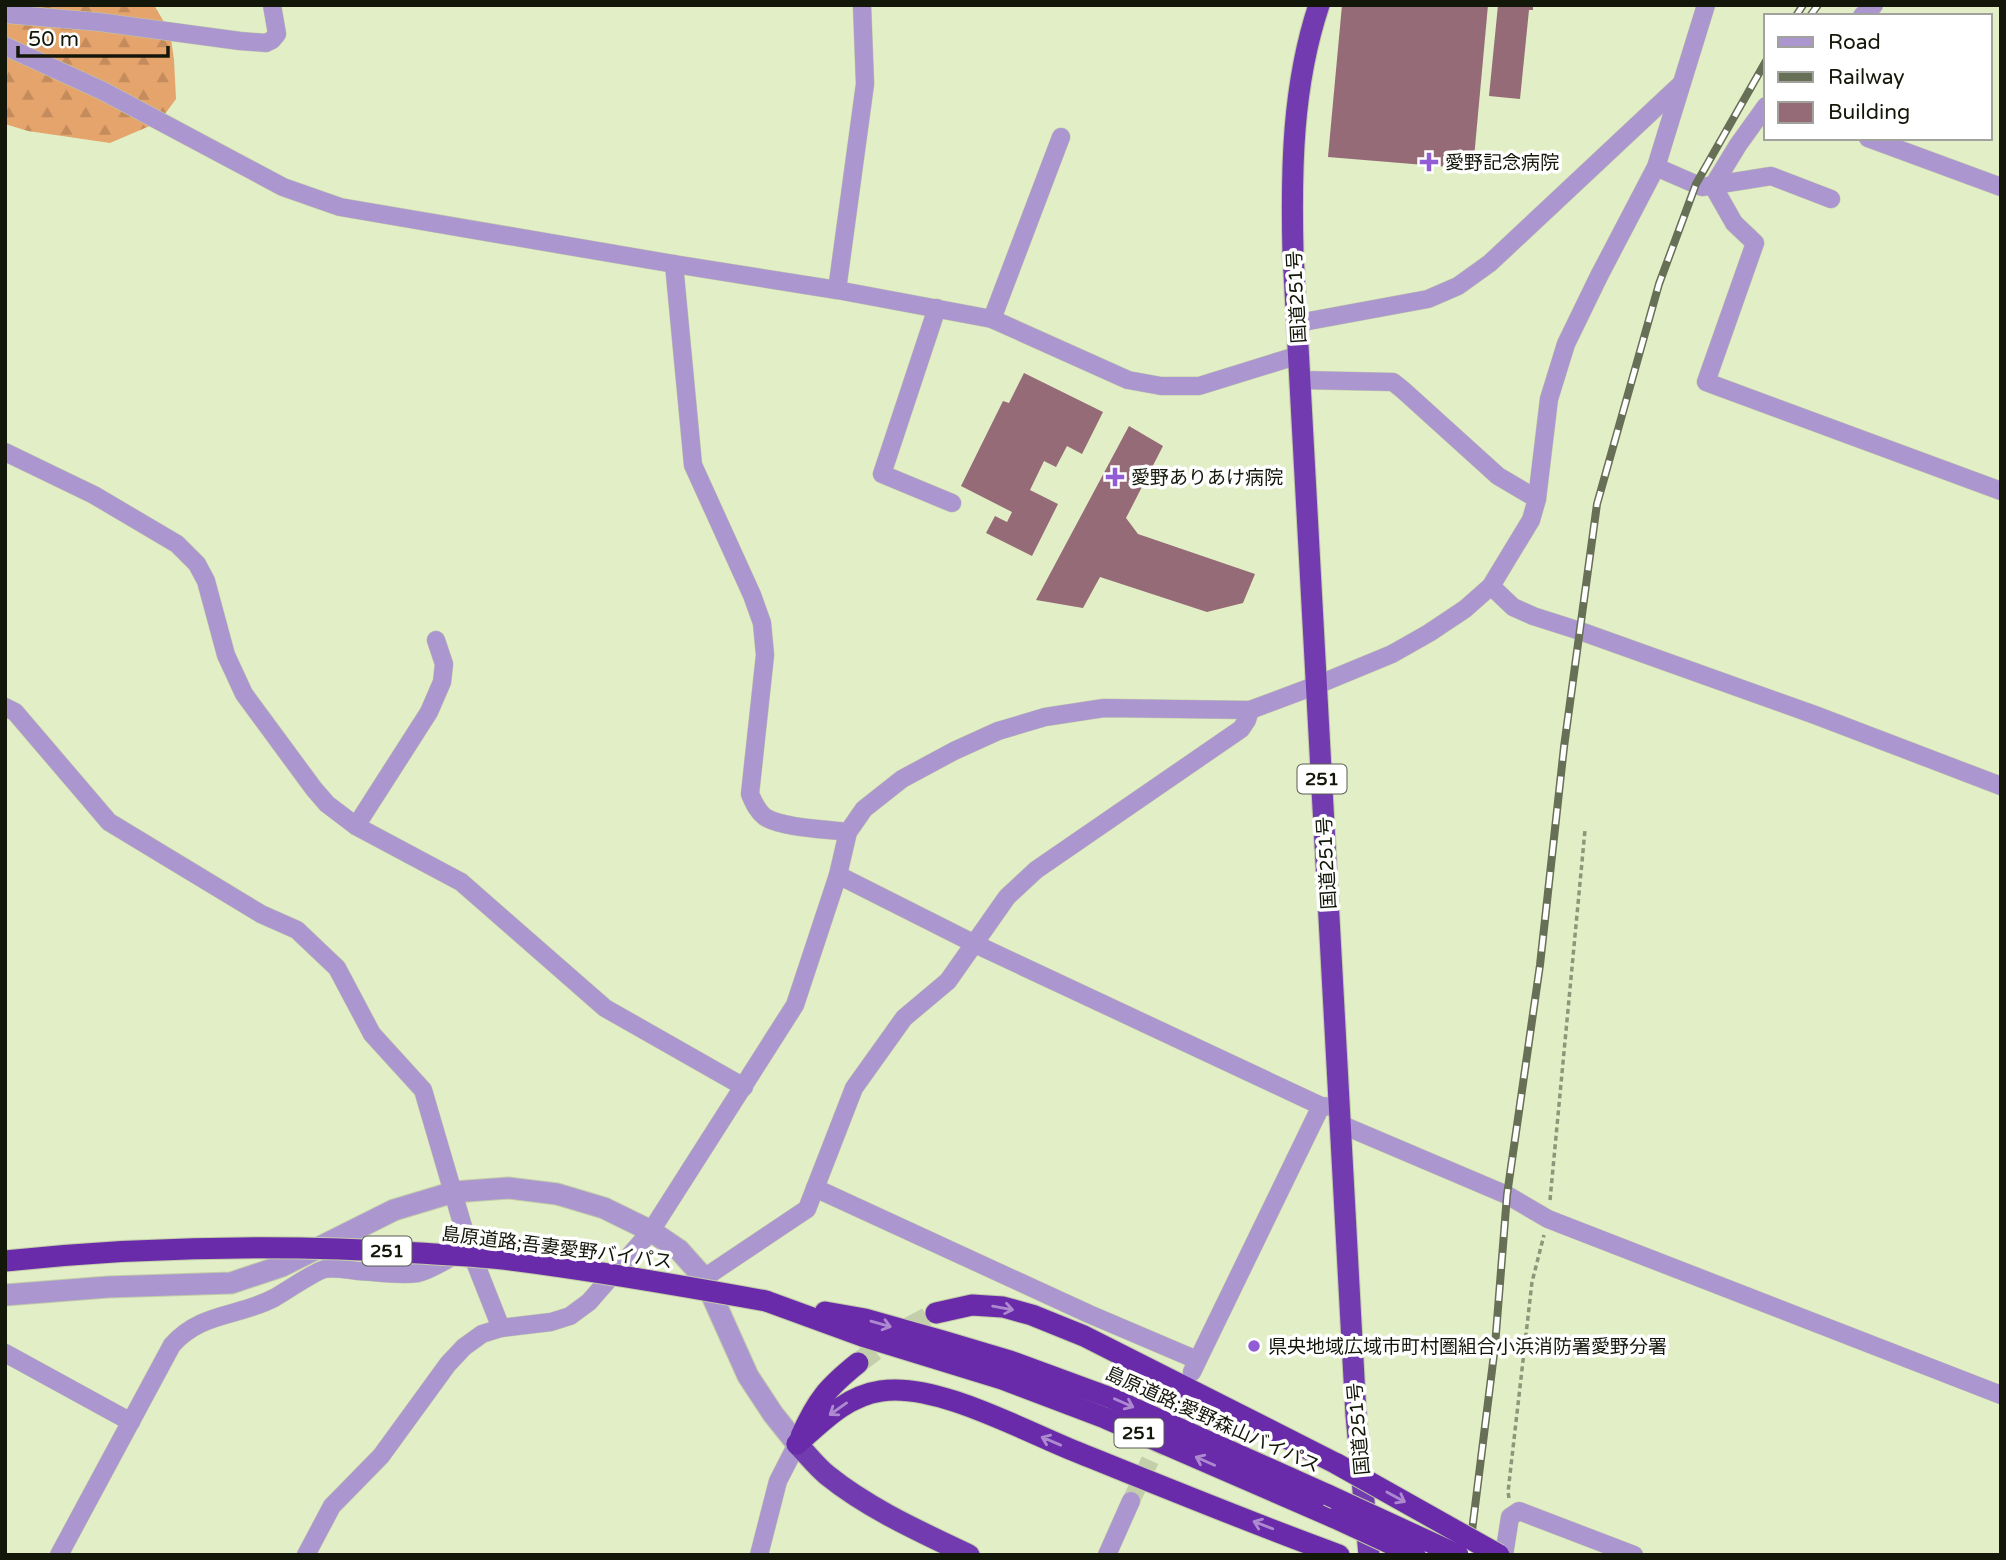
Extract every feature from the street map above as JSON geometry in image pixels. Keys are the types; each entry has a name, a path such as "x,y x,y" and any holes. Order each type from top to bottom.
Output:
{"highway":[{"name":"国道251号","path":"1319,5 1308,37 1294,132 1292,187 1317,685 1333,1112 1369,1555"},
{"name":"島原道路;吾妻愛野バイパス","path":"5,1261 73,1254 210,1248 355,1249 501,1259 641,1278 865,1319 941,1350"},
{"path":"936,1313 972,1305 1003,1307 1084,1336 1337,1464 1501,1555"},
{"name":"島原道路;愛野森山バイパス","path":"941,1350 1010,1362 1111,1398 1458,1555"},
{"name":"251","path":"941,1350 1002,1379 1105,1418 1415,1555"},
{"path":"797,1444 813,1408 832,1383 858,1363"},
{"path":"797,1444 835,1410 856,1398 881,1391 912,1390 946,1398 1333,1552"},
{"path":"797,1444 826,1475 867,1503 969,1555"}],"street":[{"path":"5,14 99,22 266,43 277,34 272,5"},
{"path":"837,290 865,84 862,5"},
{"path":"306,1555 332,1506 380,1455 448,1364 464,1347 482,1334 501,1328 551,1322 570,1316 589,1302 651,1231 794,1005 838,875 848,832 864,808 902,779 954,751 998,731 1033,720 1104,708 1250,710 1392,654 1465,609 1491,586 1531,520 1537,499 1549,400 1566,344 1656,167 1706,5"},
{"path":"5,46 103,91 283,187 340,206 837,290 992,319 1128,380 1160,386 1199,386 1299,355"},
{"path":"1297,323 1429,299 1458,286 1490,263 1683,83"},
{"path":"1713,186 1764,109"},
{"path":"992,319 1061,137"},
{"path":"1873,140 2001,187"},
{"path":"1656,167 1702,187 1770,176 1831,199"},
{"path":"1713,186 1734,223 1755,243 1706,382 2001,491"},
{"path":"674,264 693,465 762,623 765,655 750,794 764,817 779,823 848,832"},
{"path":"937,308 882,474 953,503"},
{"path":"1301,380 1393,382 1498,476 1537,499"},
{"path":"5,452 94,495 177,544 197,564 206,581 226,655 244,694 327,804 356,826 461,882 605,1008 744,1087"},
{"path":"1491,586 1513,607 1533,617 1593,635 1815,715 2001,786"},
{"path":"356,826 429,712 442,682 444,664 436,640"},
{"path":"5,707 15,712 109,822 261,914 297,930 337,968 372,1034 424,1090 469,1247 501,1328"},
{"path":"704,1278 807,1209 854,1088 904,1018 948,981 1007,897 1036,870 1241,729 1250,710"},
{"path":"838,875 975,944 1507,1195 1548,1219 2001,1395"},
{"path":"815,1188 1089,1314 1195,1366 1333,1112"},
{"path":"5,1295 108,1287 231,1283 282,1266 394,1210 454,1192 508,1188 557,1194 604,1208 651,1231 678,1250 704,1278 748,1376 797,1444 778,1481 759,1555"},
{"path":"59,1555 172,1345 182,1334 220,1315 271,1300 325,1269 417,1273 469,1247"},
{"path":"5,1353 131,1422"},
{"path":"1107,1555 1131,1501"},
{"path":"1501,1555 1510,1517 1514,1513 1522,1512 1634,1555"}],"path":[{"path":"1514,1513 1508,1492 1532,1282 1548,1219 1585,830"}],"green space":[{"path":"5,5 154,5 170,32 176,99 159,122 110,143 28,131 5,124"}],"building":[{"path":"1342,5 1488,5 1473,169 1328,157"},
{"path":"1498,5 1533,5 1533,10 1529,10 1520,99 1489,96"},
{"path":"1024,373 1103,412 1082,454 1067,446 1056,467 1044,461 1030,490 1058,504 1032,556 986,533 995,516 1007,522 1012,512 961,486 1003,401 1009,403"},
{"path":"1129,426 1163,446 1126,518 1138,534 1255,574 1243,603 1207,612 1100,577 1083,608 1036,600"}],"tunnel":[{"path":"858,1363 895,1335 936,1313"},
{"path":"1131,1501 1189,1377"}],"railway":[{"path":"1797,14 1803,5"},
{"path":"1811,14 1818,5"},
{"path":"1469,1555 1495,1346 1507,1195 1540,965 1564,747 1597,504 1659,284 1696,184 1764,65"}],"place":[{"name":"愛野記念病院","path":"1429,162"},
{"name":"愛野ありあけ病院","path":"1115,477"},
{"name":"県央地域広域市町村圏組合小浜消防署愛野分署","path":"1254,1346"}]}
